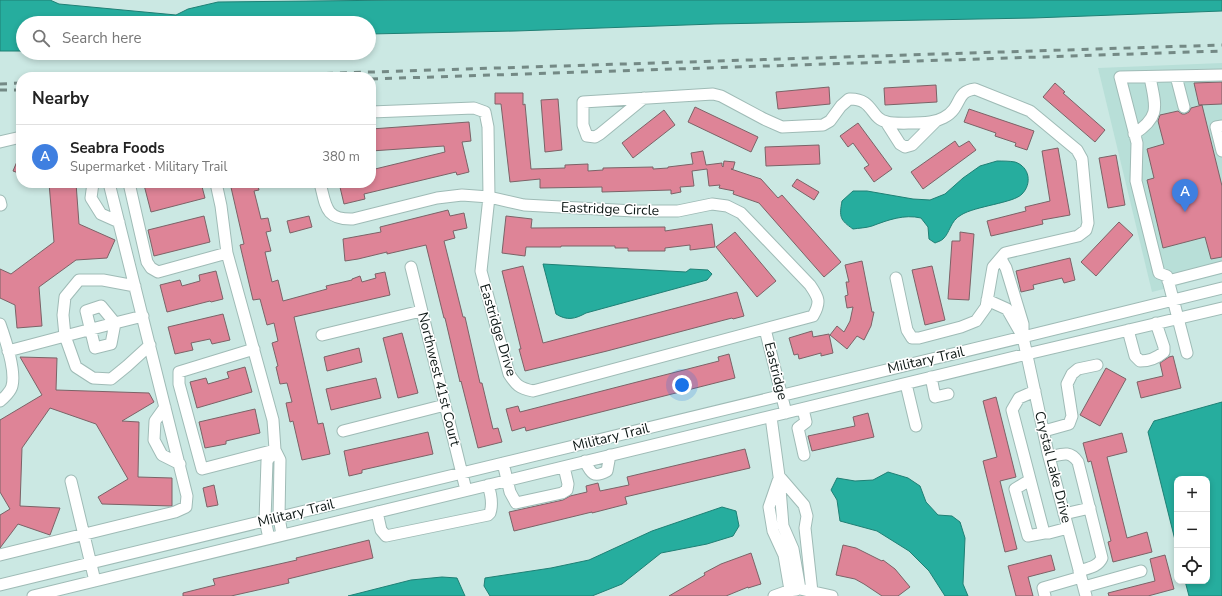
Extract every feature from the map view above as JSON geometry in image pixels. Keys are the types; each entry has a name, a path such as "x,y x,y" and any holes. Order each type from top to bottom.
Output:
{"street":[{"path":"1187,353 1167,276 1160,273 1136,181 1137,143 1120,77 1222,75"},
{"path":"1176,76 1184,107"},
{"path":"1134,134 1144,128 1153,117 1156,107 1150,77"},
{"path":"886,122 941,120 954,110 960,97 968,90 975,89 1030,111 1077,150 1082,159 1088,223 1086,230 1078,236 1005,253 993,267 986,308 976,321 961,327 919,338 912,338 908,330 896,278"},
{"path":"644,98 600,134 595,137 587,136 583,125 583,102 644,98 713,94 721,96 782,127 823,125 830,121 849,99 858,99 867,103 878,117 886,122 900,144 905,147 912,145 936,121"},
{"name":"Eastridge Drive","path":"376,112 474,108 485,112 488,127 489,197 481,271 508,374 514,383 523,389 533,390 765,329"},
{"path":"1222,126 1216,128 1222,151"},
{"path":"0,142 16,138"},
{"path":"92,188 91,198 101,214 119,222"},
{"path":"0,554 175,512 186,507 187,496 180,464 110,188"},
{"path":"129,188 147,262 150,268 158,272 227,253"},
{"path":"217,188 222,206 227,253 273,420 275,450 280,460 279,517 282,535"},
{"name":"Eastridge Circle","path":"321,188 326,206 331,214 341,219 353,219 437,198 462,195 489,197 524,205 634,211 678,211 712,204 727,206 741,213 810,285 818,296 819,306 813,316 765,329"},
{"path":"1001,259 1006,268 1023,324 1022,337"},
{"name":"Northwest 41st Court","path":"411,267 466,490"},
{"path":"1168,281 1222,267"},
{"path":"135,286 103,280 79,280 65,297 63,315 65,336 76,367 93,378 111,379 150,345"},
{"name":"Military Trail","path":"0,585 1222,288"},
{"path":"987,300 1007,309 1022,337"},
{"path":"101,306 115,323 112,344 95,348 86,311 101,306"},
{"name":"Military Trail","path":"34,596 931,377 1222,308"},
{"path":"322,335 422,310"},
{"path":"8,351 143,316"},
{"path":"1128,330 1136,356 1140,361 1155,358 1164,352 1164,347 1156,323"},
{"path":"0,324 13,370 12,387 0,401"},
{"name":"Eastridge","path":"765,329 786,413"},
{"name":"Crystal Lake Drive","path":"1022,337 1064,514 1083,583"},
{"path":"254,349 178,372 179,384 202,469 275,450"},
{"path":"1044,432 1069,424 1072,416 1067,384 1072,374 1078,369 1097,365"},
{"path":"931,377 935,397 948,394"},
{"path":"906,384 916,426"},
{"path":"1035,391 1019,398 1012,410 1044,533"},
{"path":"343,430 445,405"},
{"path":"165,407 155,421 154,440 162,455 180,464"},
{"path":"803,409 806,422 798,428 804,455"},
{"path":"772,417 783,526 793,549 795,590"},
{"path":"269,538 265,520 267,461 275,450"},
{"path":"1050,457 1066,453 1074,456 1078,462 1102,558 1083,583"},
{"path":"585,461 592,474 597,475 607,471 610,455"},
{"path":"503,463 510,492 516,503 562,493 567,490 568,484 564,466"},
{"path":"779,476 804,505 807,516 805,528 812,592"},
{"path":"1030,480 1016,489 1028,536 1044,533 1049,534 1068,528"},
{"path":"71,481 95,581"},
{"path":"377,512 381,530 386,536 488,515 492,509 491,494 488,485"},
{"path":"1064,514 1090,508"},
{"path":"1045,596 1043,588 1083,583 1141,571"},
{"path":"774,596 795,590 832,596"}],"shaded area":[{"path":"0,0 50,0 59,4 176,15 188,9 218,2 404,0 1222,0 1222,11 1033,18 714,24 516,31 376,34 376,16 16,16 16,51 0,51"},
{"path":"1222,63 1222,274 1152,292 1098,68"},
{"path":"997,161 1015,162 1024,168 1028,176 1028,181 1022,194 1011,200 975,209 961,215 955,220 945,236 935,243 929,239 928,227 921,218 902,217 870,227 853,229 845,223 842,218 842,201 853,191 867,191 913,199 930,200 945,194 963,178 980,166"},
{"path":"543,264 686,272 690,269 708,270 712,274 707,280 586,313 575,318 564,318 556,314"},
{"path":"1222,402 1222,596 1189,596 1186,584 1210,584 1210,476 1174,476 1174,536 1148,432 1154,421"},
{"path":"888,472 908,478 920,486 926,502 938,515 952,516 960,522 965,538 963,584 968,596 945,596 929,571 909,551 877,531 840,521 837,500 831,490 837,478 855,481 873,480"},
{"path":"722,507 736,511 739,526 733,536 707,544 661,553 622,584 592,596 490,596 484,586 485,578 551,568 589,560 652,531"},
{"path":"442,577 457,578 465,596 348,596 411,580"}],"building":[{"path":"1222,82 1222,104 1199,105 1194,83"},
{"path":"1055,83 1065,92 1063,93 1105,130 1095,142 1043,97"},
{"path":"936,85 937,102 885,105 884,88"},
{"path":"829,87 830,104 778,109 776,92"},
{"path":"495,93 523,93 523,105 525,104 531,169 565,168 565,165 588,164 588,171 603,170 603,168 668,168 693,164 691,153 703,151 706,165 722,163 723,167 724,161 735,162 733,169 731,169 761,179 778,198 782,195 841,262 824,277 759,203 733,194 734,191 719,188 720,185 709,186 707,169 692,171 694,186 680,187 681,192 671,194 671,190 602,192 602,187 540,188 540,179 510,182 501,104 495,104"},
{"path":"558,99 562,150 545,152 541,100"},
{"path":"1202,105 1222,186 1222,257 1211,259 1205,237 1163,248 1147,180 1154,178 1147,149 1164,144 1158,121 1160,115 1178,111 1185,114 1189,112 1191,108"},
{"path":"695,107 758,137 751,152 688,122"},
{"path":"969,109 1034,131 1027,150 1015,146 1016,143 995,136 996,133 964,122"},
{"path":"664,110 675,125 633,158 622,143"},
{"path":"469,122 471,141 462,142 469,172 457,175 456,172 364,194 365,199 344,204 340,188 376,188 376,169 445,152 444,146 376,151 376,129"},
{"path":"858,123 892,169 874,182 864,168 869,165 853,143 848,147 840,136"},
{"path":"955,141 959,147 969,141 976,150 923,189 911,172"},
{"path":"819,145 820,164 766,166 765,147"},
{"path":"1058,148 1070,215 1042,220 1043,224 991,236 987,221 1026,211 1025,207 1050,201 1042,151"},
{"path":"1116,155 1125,205 1108,208 1099,158"},
{"path":"16,164 16,172 13,171"},
{"path":"797,179 819,192 814,200 792,186"},
{"path":"49,188 76,188 79,224 115,240 107,258 76,260 39,287 42,326 17,328 15,305 0,298 0,269 11,274 54,242"},
{"path":"145,188 202,188 205,198 151,212"},
{"path":"231,188 258,188 259,190 254,191 261,219 268,218 271,231 266,232 271,251 265,252 272,282 278,280 283,301 327,289 326,286 352,280 360,276 362,282 376,278 375,274 385,272 390,295 294,317 318,424 323,423 330,454 302,460 293,421 290,422 286,403 292,402 287,383 280,384 276,367 278,366 272,343 278,341 274,323 267,325 260,299 253,300 240,245 244,244"},
{"path":"448,210 450,216 464,213 467,228 453,231 455,238 444,241 493,429 498,428 502,442 478,448 426,245 387,254 387,252 345,261 343,239 381,232 380,227"},
{"path":"204,216 210,242 154,256 148,230"},
{"path":"309,216 312,227 290,233 287,221"},
{"path":"506,216 532,219 531,228 665,227 665,231 712,224 715,247 690,250 690,245 665,248 665,251 628,251 628,248 615,248 615,246 561,246 526,247 525,256 502,253"},
{"path":"1119,222 1133,235 1096,276 1081,262"},
{"path":"735,232 776,281 757,297 716,247"},
{"path":"960,232 974,234 969,300 948,299 952,241 960,241"},
{"path":"1070,258 1075,280 1064,283 1062,278 1033,285 1034,289 1021,292 1016,271"},
{"path":"862,261 872,312 874,312 871,326 864,340 857,336 847,349 830,335 837,326 844,332 850,321 853,307 847,308 845,296 848,295 846,282 849,282 845,265"},
{"path":"523,266 543,343 737,292 744,316 525,371 502,271"},
{"path":"932,266 945,320 925,325 912,270"},
{"path":"216,271 223,299 167,312 160,285 180,280 182,286 200,281 199,275"},
{"path":"223,314 230,340 212,344 210,339 191,343 193,350 175,354 168,327"},
{"path":"812,331 813,337 829,334 833,353 821,356 821,353 799,359 798,354 794,355 789,338"},
{"path":"402,333 418,393 398,398 383,338"},
{"path":"359,348 362,362 327,371 324,357"},
{"path":"729,354 735,378 526,431 525,427 512,431 506,409 518,406 520,412 719,361 718,357"},
{"path":"1173,356 1181,388 1141,398 1137,382 1163,376 1160,363"},
{"path":"20,357 57,358 56,390 149,393 154,402 122,421 139,422 138,477 172,478 172,506 102,504 98,497 128,479 96,424 50,408 22,448 20,506 60,508 50,535 18,524 0,548 0,515 10,509 0,492 0,420 42,395"},
{"path":"245,367 252,392 197,408 190,382 206,378 208,384 229,378 227,372"},
{"path":"1106,368 1126,379 1100,426 1080,415"},
{"path":"376,378 381,398 331,410 326,389"},
{"path":"996,397 1016,477 1000,481 1017,549 1005,552 983,461 997,457 983,401"},
{"path":"255,409 260,433 226,441 226,444 205,448 199,422"},
{"path":"868,413 874,437 812,451 808,436 855,426 853,417"},
{"path":"428,432 433,454 362,470 362,473 349,476 344,451"},
{"path":"1122,433 1127,452 1107,457 1127,538 1147,532 1152,552 1113,562 1108,542 1111,541 1091,461 1088,462 1083,443"},
{"path":"745,449 750,468 625,497 627,504 514,531 509,512 563,500 570,496 587,492 586,486 598,483 600,491 629,485 627,477"},
{"path":"214,485 218,505 207,507 203,488"},
{"path":"369,540 373,558 288,579 289,583 231,596 183,596 183,593 215,585 213,579 297,560 296,558"},
{"path":"843,545 856,548 882,561 883,560 895,569 910,587 898,596 882,596 855,579 836,575"},
{"path":"751,553 761,584 748,587 726,596 669,596 705,575 704,573 721,564"},
{"path":"1051,555 1055,570 1028,577 1033,596 1016,596 1008,566"},
{"path":"1165,555 1174,589 1148,596 1109,596 1108,593 1155,581 1150,559"}],"railway":[{"path":"372,72 1222,45"},
{"path":"376,79 1222,51"},
{"path":"0,84 16,83"},
{"path":"0,90 16,90"}],"place":[{"name":"Seabra Foods","path":"1185,212"}]}
